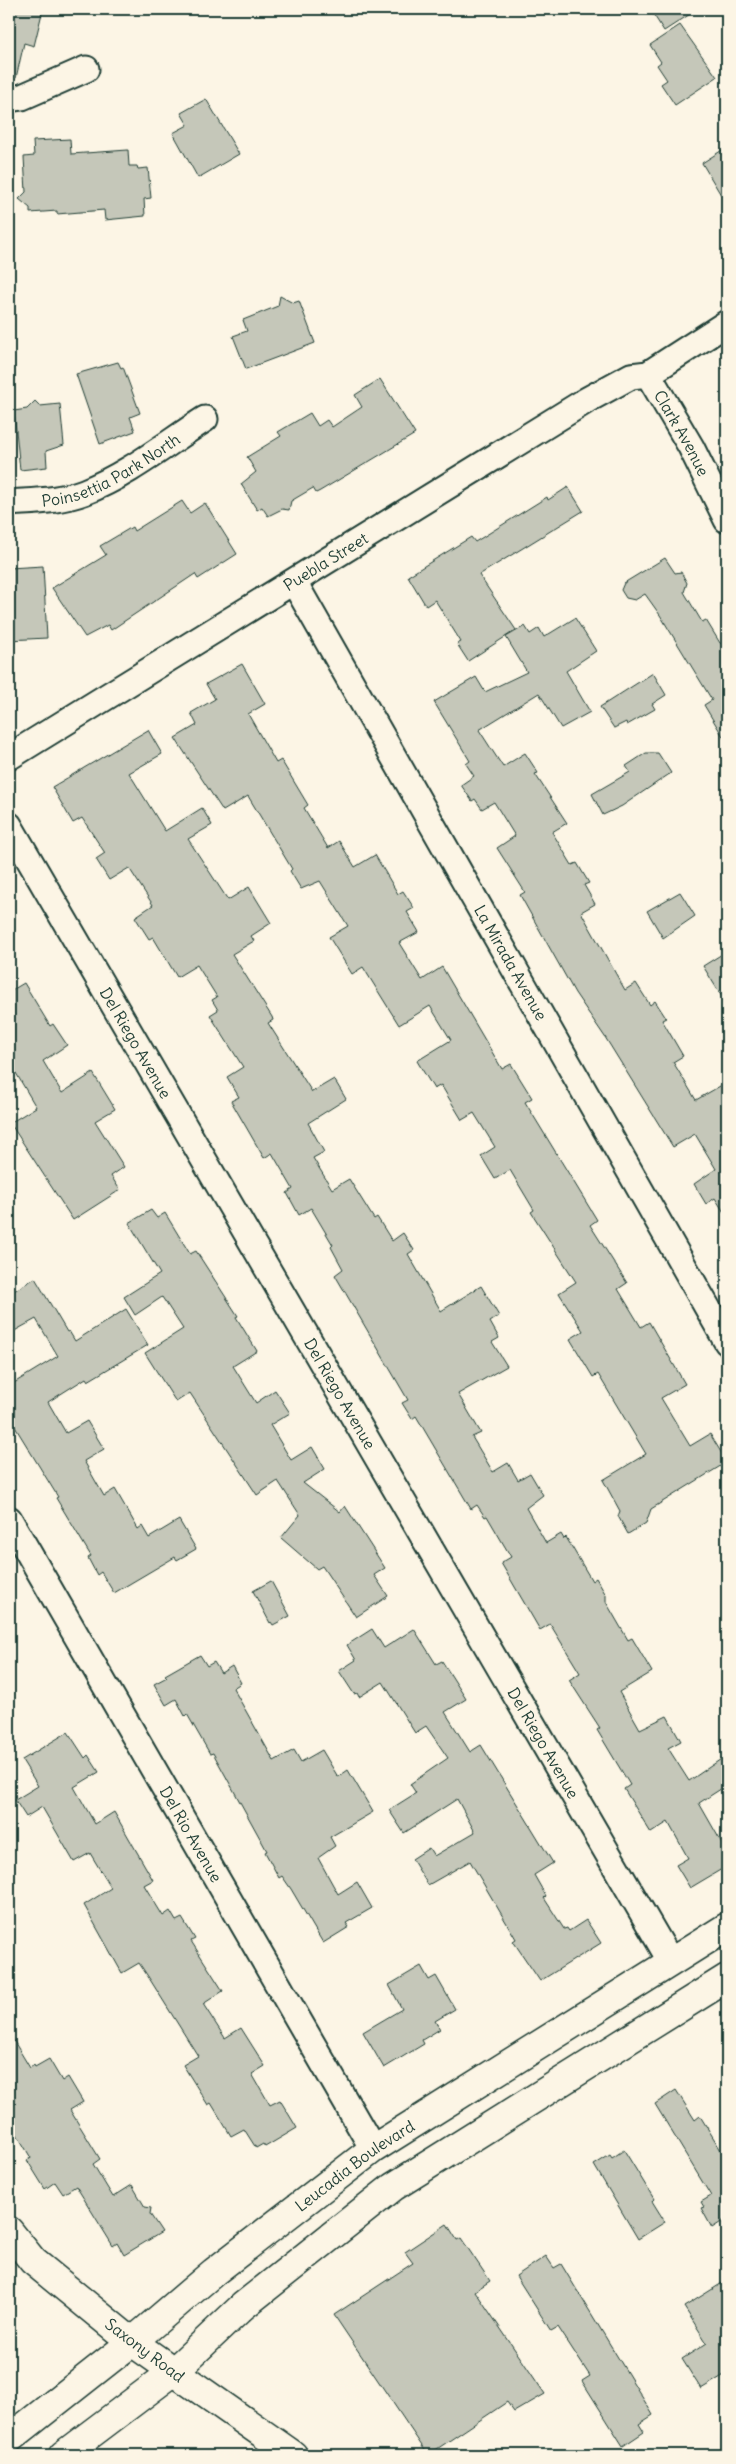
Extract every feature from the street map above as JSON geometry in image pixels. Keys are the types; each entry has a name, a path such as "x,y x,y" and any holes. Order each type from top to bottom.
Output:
{"main road":[{"name":"Leucadia Boulevard","path":"9,2439 132,2342 214,2272 373,2149 727,1927"},
{"path":"63,2455 173,2372 243,2306 393,2187 727,1978"},
{"name":"Saxony Road","path":"9,2231 33,2261 132,2342 293,2455"}],"street":[{"path":"9,99 22,97 86,69"},
{"name":"Puebla Street","path":"9,757 587,400 631,376 648,374 727,323"},
{"name":"Clark Avenue","path":"648,374 690,447 727,520"},
{"name":"Poinsettia Park North","path":"9,503 46,501 83,492 115,477 205,419"},
{"name":"La Mirada Avenue","path":"294,582 727,1342"},
{"name":"Del Riego Avenue","path":"9,825 671,1962"},
{"name":"Del Rio Avenue","path":"9,1519 373,2149"}],"building":[{"path":"9,9 43,9 34,46 24,43 16,78 9,77"},
{"path":"650,9 698,9 664,31"},
{"path":"680,25 717,77 675,105 661,84 667,80 657,65 661,62 650,45"},
{"path":"206,99 239,154 198,178 173,133 188,125 181,113"},
{"path":"70,139 71,154 128,150 129,166 137,166 138,169 148,168 151,198 144,199 145,216 105,220 104,210 57,214 57,211 30,213 30,208 19,199 26,192 24,157 34,156 33,141"},
{"path":"727,147 727,205 702,163"},
{"path":"280,296 293,303 299,301 315,343 246,369 233,336 247,331 243,320 278,306"},
{"path":"118,362 121,368 123,367 140,413 130,417 135,431 100,444 76,374"},
{"path":"380,379 415,434 320,491 316,493 313,488 291,501 289,510 282,509 268,516 262,507 257,510 241,484 256,472 247,457 281,436 278,432 310,413 318,426 327,420 332,427 362,407 355,395"},
{"path":"35,401 40,406 60,404 64,445 46,451 47,467 20,470 14,411 27,409"},
{"path":"568,487 583,511 479,575 516,630 468,661 457,644 461,642 435,600 426,606 408,576 471,537 475,542 547,497 548,500"},
{"path":"182,501 190,513 205,503 237,554 198,579 195,574 111,630 108,625 85,637 52,588 106,555 100,546 132,527 134,531"},
{"path":"665,558 675,573 681,572 687,583 684,592 702,622 706,620 720,643 727,646 727,743 704,705 712,700 660,615 645,594 635,600 626,598 621,590 624,583"},
{"path":"43,566 47,638 9,640 9,568"},
{"path":"575,618 596,651 566,671 590,712 561,728 539,693 479,730 503,767 525,753 538,773 535,774 567,823 552,832 572,865 577,863 589,883 584,885 595,904 581,912 625,990 636,983 650,1005 655,1001 666,1018 662,1020 683,1056 673,1062 696,1100 727,1082 727,1217 715,1198 706,1204 694,1184 716,1169 695,1134 673,1147 605,1037 575,993 520,895 525,892 497,848 515,836 494,802 482,809 475,799 472,801 461,785 474,776 466,764 470,761 434,702 476,677 485,692 527,672 506,637 525,626 530,634 539,628 544,637"},
{"path":"242,664 265,704 248,714 276,763 281,760 308,805 304,808 328,848 339,841 355,867 375,855 398,894 403,891 414,908 407,912 419,932 399,943 422,980 442,967 502,1069 511,1064 532,1098 525,1102 597,1220 590,1225 627,1283 618,1289 641,1327 649,1322 685,1384 661,1398 690,1446 710,1434 727,1462 651,1509 646,1523 628,1534 618,1516 620,1511 603,1480 646,1454 598,1374 593,1377 570,1339 583,1331 559,1293 576,1282 531,1212 534,1210 510,1170 495,1179 481,1156 495,1147 474,1113 462,1120 441,1085 434,1089 417,1061 451,1040 430,1006 399,1025 363,967 352,974 329,937 348,926 320,881 301,889 290,871 292,869 248,796 223,811 175,738 197,725 191,713 215,699 206,684"},
{"path":"653,673 666,695 652,704 655,709 627,725 626,722 614,728 600,707"},
{"path":"148,730 162,754 129,773 165,831 202,808 212,825 188,839 228,900 249,887 271,923 251,936 254,941 232,954 272,1017 273,1020 268,1023 312,1092 334,1079 346,1099 308,1123 324,1152 313,1158 332,1189 349,1179 374,1219 377,1217 392,1241 403,1233 414,1250 408,1254 441,1311 481,1286 499,1316 490,1322 499,1338 492,1342 507,1366 458,1394 481,1433 472,1437 493,1472 508,1463 518,1480 530,1473 543,1495 526,1508 546,1543 561,1534 564,1539 566,1537 592,1581 596,1578 606,1595 606,1602 628,1640 632,1638 652,1672 619,1692 640,1729 667,1716 681,1741 668,1748 689,1781 727,1755 727,1785 699,1803 727,1852 727,1866 690,1888 676,1865 688,1858 668,1822 651,1833 624,1789 630,1785 597,1730 600,1728 569,1680 580,1673 550,1624 540,1630 501,1563 511,1557 487,1516 485,1517 477,1505 471,1509 416,1416 412,1419 402,1403 408,1400 335,1275 343,1269 331,1247 333,1245 311,1208 299,1215 287,1193 293,1189 272,1153 264,1158 231,1101 239,1097 227,1077 243,1067 210,1015 218,1010 212,1000 217,997 197,965 177,977 153,937 149,939 135,917 153,905 129,868 109,880 96,859 105,853 82,818 73,823 52,787"},
{"path":"646,753 658,753 671,773 622,806 603,815 592,794 630,772 626,766"},
{"path":"680,892 695,916 663,938 647,911"},
{"path":"727,951 727,1005 703,966"},
{"path":"24,983 50,1026 53,1024 67,1045 43,1061 62,1093 93,1073 115,1109 95,1121 124,1167 111,1176 120,1190 73,1220 10,1123 36,1107 16,1073 9,1078 9,992"},
{"path":"151,1210 157,1218 165,1213 190,1254 196,1251 238,1316 236,1317 257,1351 233,1366 256,1403 275,1390 290,1413 270,1425 291,1460 312,1447 325,1469 303,1483 340,1512 345,1506 385,1568 374,1575 388,1596 356,1617 322,1566 317,1569 281,1538 300,1515 278,1481 257,1495 190,1393 176,1402 145,1353 183,1329 162,1297 135,1315 124,1297 160,1274 129,1223"},
{"path":"35,1278 67,1332 69,1331 75,1341 126,1309 148,1345 88,1381 86,1378 48,1402 66,1433 87,1421 104,1449 84,1461 104,1496 115,1489 138,1529 142,1526 149,1538 179,1520 196,1549 177,1560 175,1557 114,1593 101,1572 97,1575 88,1558 91,1556 56,1498 58,1497 9,1417 9,1386 58,1356 36,1319 9,1334 9,1294"},
{"path":"271,1581 290,1616 273,1625 270,1623 253,1591"},
{"path":"372,1629 384,1648 414,1629 436,1664 442,1661 466,1699 445,1712 470,1752 481,1745 553,1863 534,1875 546,1896 544,1898 564,1929 567,1928 569,1931 586,1920 601,1943 540,1981 513,1941 516,1939 470,1861 428,1885 412,1859 429,1848 434,1856 475,1832 457,1799 404,1833 389,1810 416,1793 410,1784 448,1758 426,1726 415,1733 383,1682 359,1697 357,1693 354,1694 339,1671 356,1660 347,1645"},
{"path":"200,1655 207,1666 214,1662 221,1673 232,1666 241,1683 233,1688 274,1761 294,1750 301,1762 322,1750 338,1777 348,1770 373,1812 330,1837 335,1846 318,1858 338,1894 357,1882 372,1908 346,1923 349,1927 323,1943 291,1889 282,1876 279,1878 265,1852 267,1851 213,1753 210,1754 176,1699 166,1705 154,1684 167,1677 165,1675"},
{"path":"68,1732 85,1758 88,1755 99,1772 74,1787 95,1824 114,1812 153,1880 144,1885 163,1916 170,1911 176,1921 182,1918 195,1939 191,1941 223,1991 203,2004 225,2038 241,2028 265,2066 252,2074 270,2105 280,2100 297,2128 265,2147 263,2144 256,2148 244,2129 231,2136 211,2103 208,2105 183,2065 198,2056 139,1963 122,1973 84,1905 111,1888 90,1853 74,1862 42,1807 26,1817 15,1800 38,1786 22,1760"},
{"path":"421,1966 429,1980 436,1976 455,2009 435,2021 440,2029 422,2040 424,2044 384,2068 363,2032 402,2009 389,1985"},
{"path":"9,2033 30,2068 49,2059 62,2081 68,2077 83,2102 70,2110 100,2159 93,2164 113,2197 132,2185 145,2207 151,2208 150,2214 162,2232 124,2255 117,2243 113,2246 76,2186 63,2194 55,2182 45,2189 27,2160 31,2158 9,2121"},
{"path":"676,2090 695,2120 700,2116 727,2160 727,2221 726,2219 712,2228 701,2208 704,2207 701,2202 711,2196 655,2104"},
{"path":"624,2150 654,2199 652,2201 665,2222 638,2239 594,2165 610,2155 612,2158"},
{"path":"447,2224 457,2240 461,2238 490,2281 475,2291 545,2394 514,2412 507,2402 428,2455 334,2315 413,2263 405,2252"},
{"path":"546,2256 554,2268 561,2264 653,2415 639,2424 644,2432 623,2446 582,2381 590,2376 558,2327 551,2331 516,2276"},
{"path":"727,2280 727,2376 726,2374 701,2389 682,2359 707,2343 684,2307"}]}
